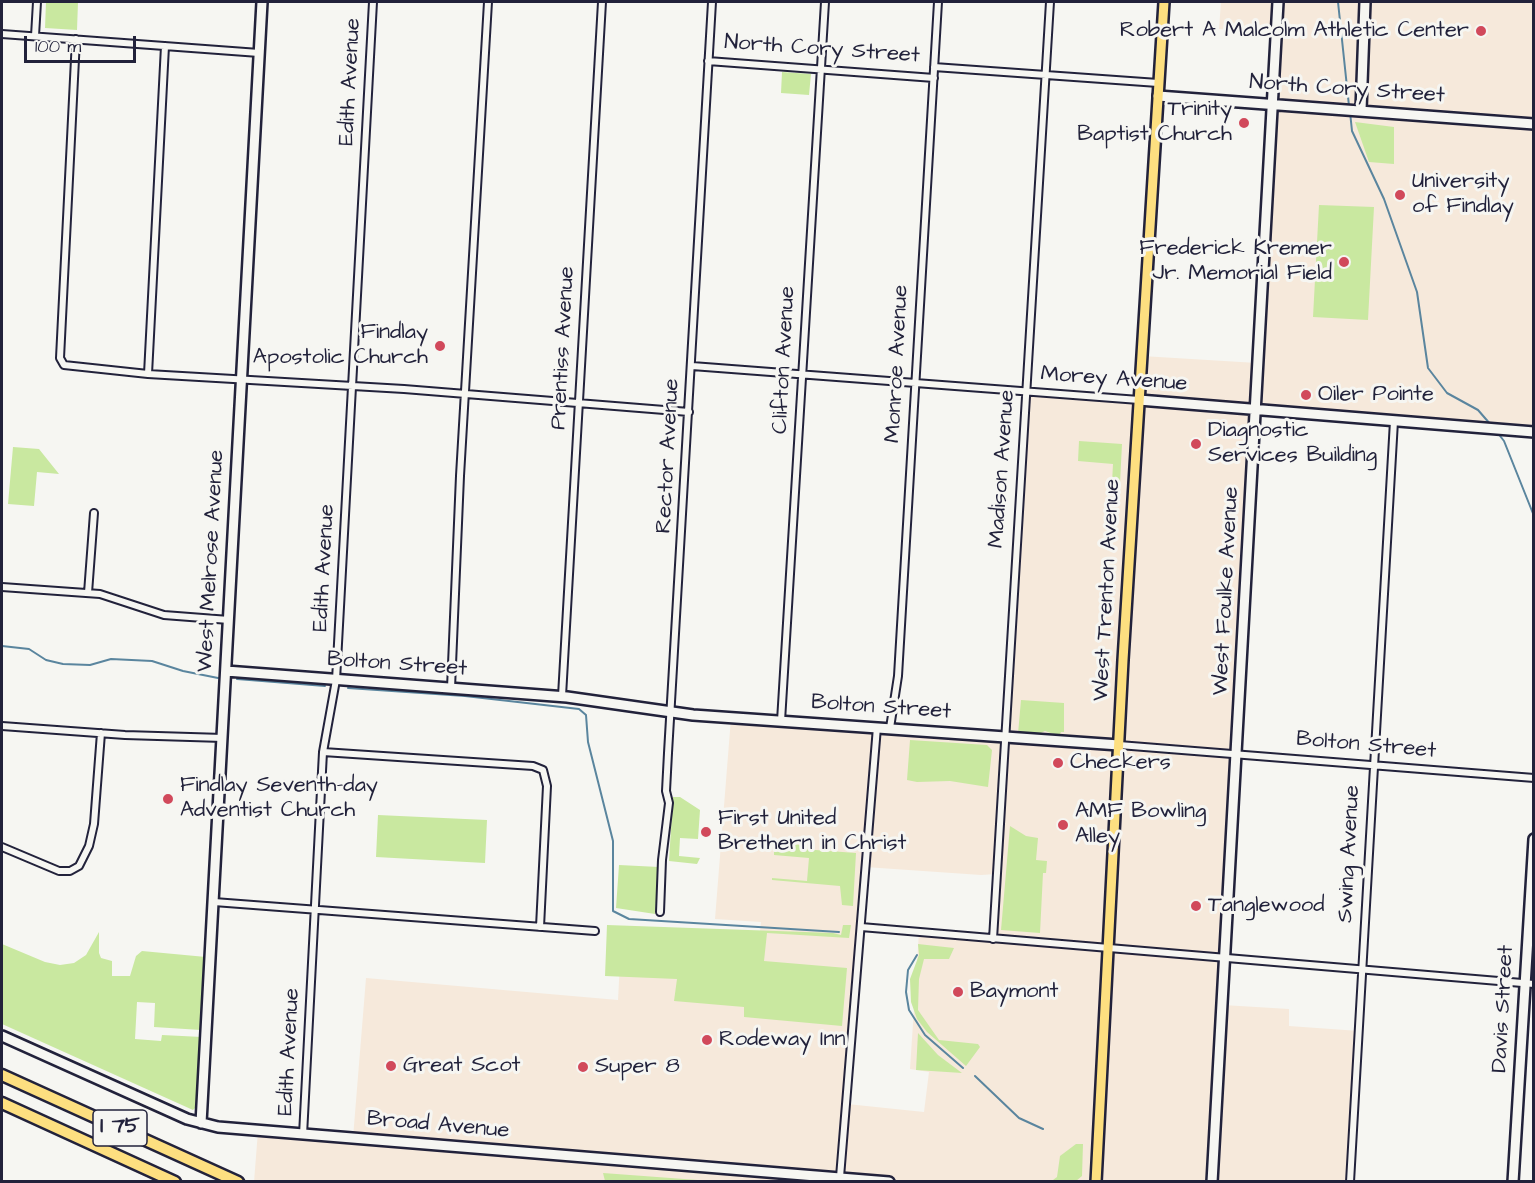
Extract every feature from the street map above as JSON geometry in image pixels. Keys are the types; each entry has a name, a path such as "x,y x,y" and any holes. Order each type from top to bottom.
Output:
{"highway":[{"name":"I 75","path":"2,1075 238,1182"},
{"name":"I 75","path":"2,1103 175,1182"}],"main road":[{"name":"West Trenton Avenue","path":"1096,1182 1119,745 1164,2"}],"street":[{"path":"35,36 37,2"},
{"name":"West Melrose Avenue","path":"201,1123 262,2"},
{"name":"Edith Avenue","path":"303,1135 323,752 336,680 373,2"},
{"path":"451,688 464,394 488,2"},
{"name":"Prentiss Avenue","path":"562,696 602,2"},
{"name":"Rector Avenue","path":"660,912 662,860 669,804 666,791 670,713 712,2"},
{"name":"Clifton Avenue","path":"781,721 825,2"},
{"name":"Monroe Avenue","path":"890,728 897,681 938,2"},
{"name":"Madison Avenue","path":"993,939 1050,2"},
{"name":"West Foulke Avenue","path":"1212,1182 1238,755 1278,2"},
{"path":"1357,110 1365,2"},
{"path":"2,34 259,53"},
{"path":"76,39 62,308 62,364 72,368 148,374 352,386 689,412"},
{"path":"148,374 165,46"},
{"name":"North Cory Street","path":"708,61 934,78"},
{"name":"North Cory Street","path":"934,67 1158,83"},
{"name":"North Cory Street","path":"1158,96 1533,124"},
{"name":"Morey Avenue","path":"692,366 1533,432"},
{"name":"Swing Avenue","path":"1350,1182 1394,421"},
{"path":"88,593 94,513"},
{"path":"2,587 88,593 122,599 146,611 164,615 229,620"},
{"name":"Bolton Street","path":"226,672 562,696 670,713 1004,736 1533,778"},
{"path":"2,726 223,738"},
{"path":"840,1178 877,727"},
{"path":"2,847 59,871 70,872 80,866 89,846 94,824 100,733"},
{"path":"323,752 533,766 543,770 547,786 540,927"},
{"name":"Davis Street","path":"1513,1182 1529,983 1533,839"},
{"path":"214,902 595,931"},
{"path":"861,927 1529,983"},
{"name":"Broad Avenue","path":"2,1036 201,1123 303,1135 889,1182"}],"shaded area":[{"path":"1221,2 1533,2 1533,432 1255,411 1223,1005 1289,1009 1289,1026 1359,1031 1350,1181 254,1182 258,1131 353,1138 366,978 618,1000 622,926 760,932 761,922 715,919 731,718 1004,736 1027,393 1139,400 1142,356 1257,363 1275,34 1219,29","holes":["865,867 996,874 993,938 919,932 910,1069 929,1072 924,1112 847,1104"]}],"green space":[{"path":"46,2 78,2 77,30 45,28"},
{"path":"782,72 811,74 809,95 781,93"},
{"path":"1355,122 1394,127 1394,164 1369,162"},
{"name":"Frederick Kremer Jr. Memorial Field","path":"1319,205 1374,207 1368,320 1313,317"},
{"path":"1079,441 1122,444 1120,483 1112,483 1113,464 1078,461"},
{"path":"13,447 39,449 59,474 37,472 34,506 8,504"},
{"path":"1021,700 1064,703 1064,732 1061,732 1059,736 1045,731 1036,735 1018,734"},
{"path":"910,740 987,745 992,750 988,787 950,781 907,780"},
{"path":"673,797 680,797 700,810 698,839 680,838 679,856 700,858 697,864 669,861"},
{"path":"378,815 487,820 485,863 376,857"},
{"path":"1010,826 1026,836 1038,838 1036,860 1047,861 1046,873 1043,873 1040,933 1001,930"},
{"path":"777,843 802,845 802,849 856,853 853,906 842,905 840,886 772,880 772,878 807,881 809,858 774,855 774,845"},
{"path":"619,865 659,867 655,914 616,908"},
{"path":"607,925 841,935 843,925 851,925 849,938 767,933 764,961 847,968 842,1026 744,1017 744,1007 674,1001 677,979 605,976"},
{"path":"99,932 99,953 101,958 112,961 112,976 130,976 136,956 142,951 206,957 201,1030 154,1027 155,1003 137,1002 135,1039 161,1041 162,1035 202,1037 197,1106 193,1110 2,1024 2,944 45,962 60,965 74,963 86,955"},
{"path":"918,944 954,948 949,959 924,959 919,979 918,1010 939,1040 978,1044 980,1047 966,1066 927,1032 917,1019 911,1002 910,979 919,955"},
{"path":"918,1033 938,1055 962,1073 916,1070"},
{"path":"1076,1144 1083,1144 1082,1176 1076,1181 1053,1180 1057,1177 1060,1156"},
{"path":"603,1173 711,1181 605,1181"}],"waterway":[{"path":"1338,2 1349,106"},
{"path":"1350,112 1352,131 1384,199 1417,292 1428,368 1447,393 1478,410 1491,425"},
{"path":"1497,432 1504,441 1534,516"},
{"path":"2,646 29,649 46,660 63,664 90,665 111,659 152,661 183,671 218,678"},
{"path":"237,679 325,686"},
{"path":"348,688 465,696 579,709 586,715 588,742 613,841 613,911 629,919 839,932"},
{"path":"917,955 908,970 906,992 909,1010 925,1035 963,1068"},
{"path":"975,1076 1019,1118 1043,1129"}],"place":[{"name":"Robert A Malcolm Athletic Center","path":"1481,31"},
{"name":"Trinity Baptist Church","path":"1244,123"},
{"name":"University of Findlay","path":"1400,195"},
{"name":"Frederick Kremer Jr. Memorial Field","path":"1344,262"},
{"name":"Findlay Apostolic Church","path":"440,346"},
{"name":"Oiler Pointe","path":"1306,395"},
{"name":"Diagnostic Services Building","path":"1196,444"},
{"name":"Checkers","path":"1058,763"},
{"name":"Findlay Seventh-day Adventist Church","path":"168,799"},
{"name":"AMF Bowling Alley","path":"1063,825"},
{"name":"First United Brethern in Christ","path":"706,832"},
{"name":"Tanglewood","path":"1196,906"},
{"name":"Baymont","path":"958,992"},
{"name":"Rodeway Inn","path":"707,1040"},
{"name":"Great Scot","path":"391,1066"},
{"name":"Super 8","path":"583,1067"}]}
